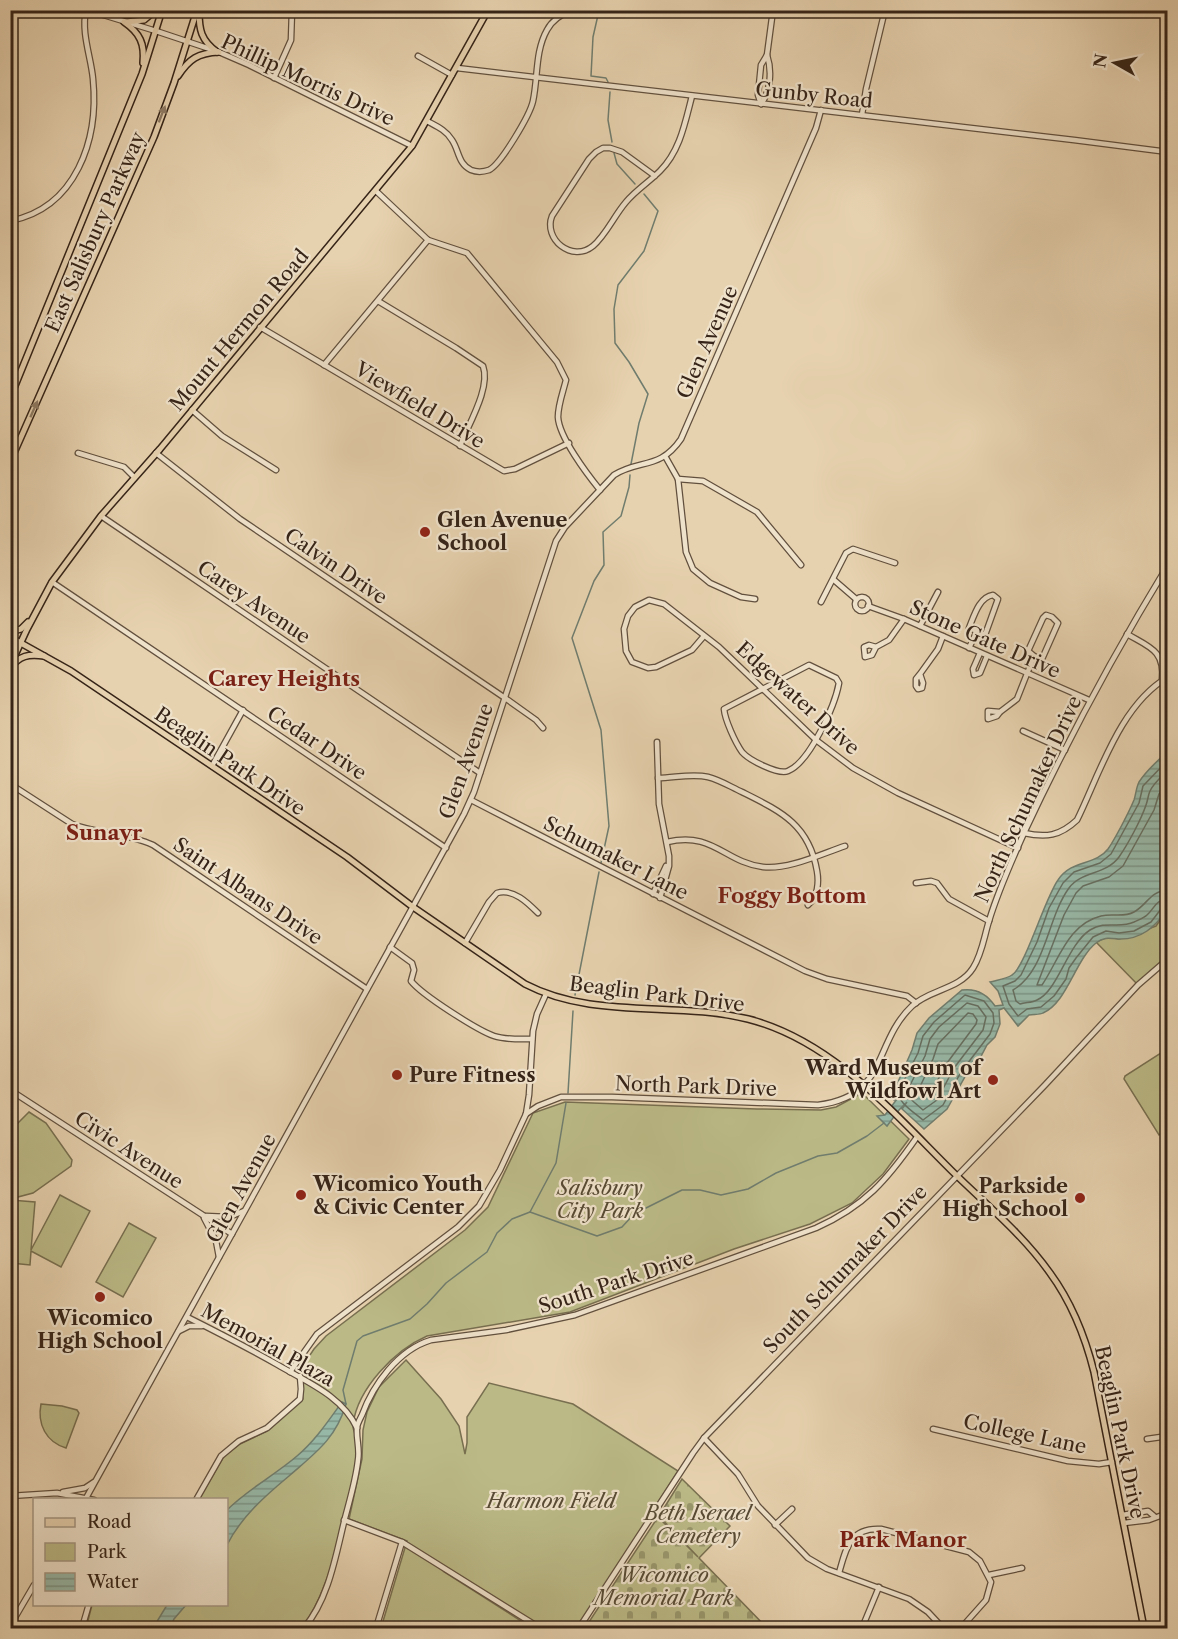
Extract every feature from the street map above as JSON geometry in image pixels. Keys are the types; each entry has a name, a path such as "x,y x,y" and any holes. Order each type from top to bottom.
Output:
{"main road":[{"path":"124,22 144,20 156,10"},
{"name":"East Salisbury Parkway","path":"10,398 142,74 162,10"},
{"path":"198,10 202,37 219,52"},
{"name":"East Salisbury Parkway","path":"10,462 154,137 198,10"},
{"name":"Mount Hermon Road","path":"11,666 34,614 52,582 101,516 412,146 488,10"},
{"path":"124,22 138,33 143,43 142,74"},
{"path":"174,83 190,60 204,53 219,52"},
{"path":"10,632 26,626 34,614"},
{"name":"Beaglin Park Drive","path":"10,637 47,657 212,766 347,857 412,908 525,984 546,994 581,1003 706,1013 753,1021 786,1033 820,1051 864,1086 1024,1242 1050,1272 1064,1294 1090,1354 1144,1629"},
{"path":"10,643 11,666"},
{"path":"11,666 22,657 30,655 47,657"}],"street":[{"name":"Phillip Morris Drive","path":"86,10 219,52 412,146"},
{"path":"10,221 35,213 57,199 72,181 84,159 94,92 85,24 86,10"},
{"path":"274,78 291,40 292,10"},
{"path":"427,121 448,134 455,144 461,161 467,168 480,172 495,165 528,116 533,103 540,48 548,28 557,18 572,10"},
{"path":"761,104 758,95 761,65 767,54 773,10"},
{"path":"862,115 866,88 885,10"},
{"path":"761,104 767,96 771,66 767,54"},
{"path":"418,56 452,75"},
{"name":"Gunby Road","path":"457,68 1167,152"},
{"path":"655,176 618,150 607,148 599,150 589,159 552,216 549,224 552,234 568,251 588,249 595,244 625,203 655,176 669,159 678,144 692,96"},
{"name":"Glen Avenue","path":"86,1498 471,800 556,541 565,527 620,472 653,463 677,445 816,128 821,110"},
{"path":"376,190 428,240 467,253 557,362 566,380 559,409 559,423 580,465 600,490"},
{"path":"324,366 428,240"},
{"path":"378,301 483,366 486,379 483,390 460,446"},
{"name":"Viewfield Drive","path":"260,327 493,466 510,471 569,443"},
{"path":"192,410 222,435 276,470"},
{"path":"78,453 124,467 134,477"},
{"name":"Calvin Drive","path":"156,453 240,519 505,698 536,720 543,728"},
{"path":"665,456 678,479 686,552 691,566 710,583 741,597 755,599"},
{"path":"678,479 703,481 758,512 801,565"},
{"name":"Carey Avenue","path":"101,516 480,773"},
{"path":"821,602 846,553 853,549 895,563"},
{"name":"North Schumaker Drive","path":"864,1086 873,1076 898,1024 916,1003 966,977 978,961 989,921 1024,833 1089,700 1167,565"},
{"name":"Stone Gate Drive","path":"834,580 856,599"},
{"name":"Cedar Drive","path":"52,582 446,848"},
{"path":"920,626 938,592"},
{"path":"993,595 998,599 985,635 976,631 969,628 982,601 987,596 993,595"},
{"name":"Stone Gate Drive","path":"856,599 864,597 868,601 868,606"},
{"name":"Stone Gate Drive","path":"856,599 854,604 858,610 865,610 868,606"},
{"name":"Edgewater Drive","path":"704,636 692,650 656,668 643,667 632,662 626,651 624,629 627,616 635,607 645,601 664,604 719,646 816,740 853,768 871,779 1018,848"},
{"name":"Stone Gate Drive","path":"868,606 904,619 1089,700"},
{"path":"1046,615 1052,616 1058,623 1042,659 1034,656 1028,651 1043,618 1046,615"},
{"path":"876,647 889,640 904,619"},
{"path":"969,648 976,631"},
{"path":"1024,833 1053,836 1067,829 1077,820 1128,714 1165,678 1163,664 1156,651 1126,634"},
{"path":"920,674 938,649 943,636"},
{"path":"980,653 974,675 980,673 987,656"},
{"path":"1000,712 1011,706 1017,699 1034,656"},
{"path":"809,665 836,678 839,683 836,699 816,740 804,758 789,771 767,768 745,755 725,717 724,709 762,690 809,665"},
{"path":"212,766 243,710"},
{"path":"1023,731 1065,750"},
{"path":"657,742 660,804 669,861 660,897"},
{"path":"658,778 708,777 753,798 792,820 806,838 818,878 818,887 812,902 808,904"},
{"name":"Saint Albans Drive","path":"10,784 72,824 132,837 153,845 367,989"},
{"name":"Schumaker Lane","path":"471,800 805,971 828,979 907,996 916,1003"},
{"path":"667,842 687,838 697,839 763,867 792,864 845,846"},
{"path":"653,894 669,861"},
{"path":"916,883 931,881 937,883 949,899 989,921"},
{"path":"465,943 489,902 497,893 515,894 538,914"},
{"path":"390,947 412,963 414,970 411,981 435,1001 488,1034 502,1038 532,1039"},
{"name":"South Schumaker Drive","path":"579,1629 704,1438 1138,985 1167,959"},
{"path":"290,1372 317,1334 458,1227 479,1206 500,1170 526,1114 530,1095 532,1039 537,1014 546,994"},
{"name":"North Park Drive","path":"526,1114 548,1101 569,1097 818,1105 843,1099 864,1086"},
{"name":"Civic Avenue","path":"10,1090 232,1234"},
{"name":"South Park Drive","path":"304,1629 324,1593 344,1520 358,1461 357,1428 375,1386 401,1358 420,1344 438,1339 506,1330 575,1315 816,1228 849,1211 868,1197 891,1173 917,1137"},
{"path":"203,1215 229,1217 246,1210"},
{"path":"203,1215 216,1241 219,1259"},
{"name":"Memorial Plaza","path":"187,1317 300,1376 340,1404 357,1428"},
{"path":"177,1333 189,1326 206,1326"},
{"path":"197,1498 221,1456 239,1441 267,1428 300,1399 300,1376"},
{"name":"College Lane","path":"933,1430 1068,1461 1099,1464 1112,1462"},
{"path":"1147,1439 1167,1436"},
{"path":"704,1438 738,1473 754,1501 808,1558 919,1605 943,1629"},
{"path":"10,1496 57,1493 85,1488 96,1480"},
{"path":"57,1493 86,1498"},
{"path":"775,1525 792,1509"},
{"path":"1122,1515 1148,1511 1154,1516"},
{"path":"1124,1523 1149,1520 1154,1516 1167,1513"},
{"path":"344,1520 402,1542 540,1629"},
{"path":"839,1573 846,1550 853,1538 872,1528 969,1552 980,1561 991,1582 986,1600 961,1629"},
{"path":"376,1629 402,1542"},
{"path":"988,1575 1022,1568"},
{"path":"10,1626 33,1587"},
{"path":"862,1629 879,1587"},
{"path":"82,1629 89,1606"}],"green space":[{"path":"1167,910 1167,959 1138,985 1096,942 1107,937 1119,939 1156,926"},
{"path":"1167,1049 1167,1129 1159,1135 1124,1079 1125,1076"},
{"name":"Salisbury City Park","path":"862,1093 909,1139 883,1174 852,1203 810,1224 734,1249 570,1312 427,1336 415,1342 391,1361 370,1384 356,1410 353,1426 357,1441 356,1461 342,1530 320,1596 301,1628 86,1628 92,1606 228,1606 228,1498 200,1498 224,1456 240,1444 267,1431 303,1399 300,1370 326,1336 465,1230 488,1207 533,1113 565,1102 757,1109 821,1110 836,1107"},
{"path":"29,1112 46,1123 72,1160 71,1166 33,1193 14,1198 11,1192 11,1130"},
{"path":"60,1195 90,1211 61,1267 31,1251 30,1265 11,1263 11,1200 35,1202 31,1250"},
{"path":"129,1223 156,1238 123,1297 96,1282"},
{"name":"Harmon Field","path":"406,1360 441,1399 459,1426 465,1454 467,1417 489,1383 573,1404 678,1471 579,1628 539,1628 443,1571 532,1628 381,1628 407,1541 349,1519 362,1459 363,1430 367,1412 379,1387"},
{"path":"41,1404 62,1406 77,1410 79,1413 66,1448 53,1441 44,1431 40,1418"},
{"name":"Wicomico Memorial Park","path":"682,1479 730,1526 699,1558 767,1628 585,1628 658,1517 698,1557 659,1516"}],"water":[{"path":"1167,752 1167,910 1152,927 1140,935 1126,939 1109,938 1096,943 1082,960 1065,991 1051,1008 1043,1013 1029,1015 1018,1026 1004,1008 999,1010 1000,1024 995,1037 966,1075 947,1109 924,1129 902,1109 907,1102 887,1126 877,1116 885,1115 900,1095 894,1100 891,1098 917,1033 929,1018 962,990 977,991 989,998 995,1006 1003,1005 998,991 990,982 1010,976 1017,969 1058,880 1070,869 1097,858 1108,849 1132,805 1139,782"},
{"path":"342,1402 346,1404 336,1427 323,1445 254,1508 239,1525 228,1543 228,1509 289,1463 321,1430"},
{"path":"166,1606 185,1606 174,1619 170,1628 153,1628"}],"waterway":[{"path":"598,15 593,37 591,76 606,78 608,82"},
{"path":"610,92 608,120 612,142"},
{"path":"614,153 617,164 635,184"},
{"path":"631,464 639,423 648,394 615,343 614,309 618,285 644,251 658,211 644,194"},
{"path":"601,863 609,826 601,730 572,638 594,581 604,565 603,532 621,516 630,475"},
{"path":"575,995 599,872"},
{"path":"568,1093 573,1011"},
{"path":"530,1212 556,1163 566,1103"},
{"path":"346,1404 343,1390 357,1341 363,1336 410,1319 446,1283 487,1252 497,1233 512,1219 530,1212 597,1236 622,1227 634,1214 682,1190 700,1190 721,1195 748,1189 776,1173 818,1156 837,1153 867,1136 884,1123"}],"place":[{"name":"Glen Avenue School","path":"425,532"},
{"name":"Pure Fitness","path":"397,1075"},
{"name":"Ward Museum of Wildfowl Art","path":"993,1080"},
{"name":"Wicomico Youth & Civic Center","path":"301,1195"},
{"name":"Parkside High School","path":"1080,1198"},
{"name":"Wicomico High School","path":"100,1297"}],"district":[{"name":"Carey Heights","path":"284,678"},
{"name":"Sunayr","path":"104,832"},
{"name":"Foggy Bottom","path":"792,895"},
{"name":"Park Manor","path":"903,1539"}],"park label":[{"name":"Beth Iserael Cemetery","path":"698,1524"}]}
